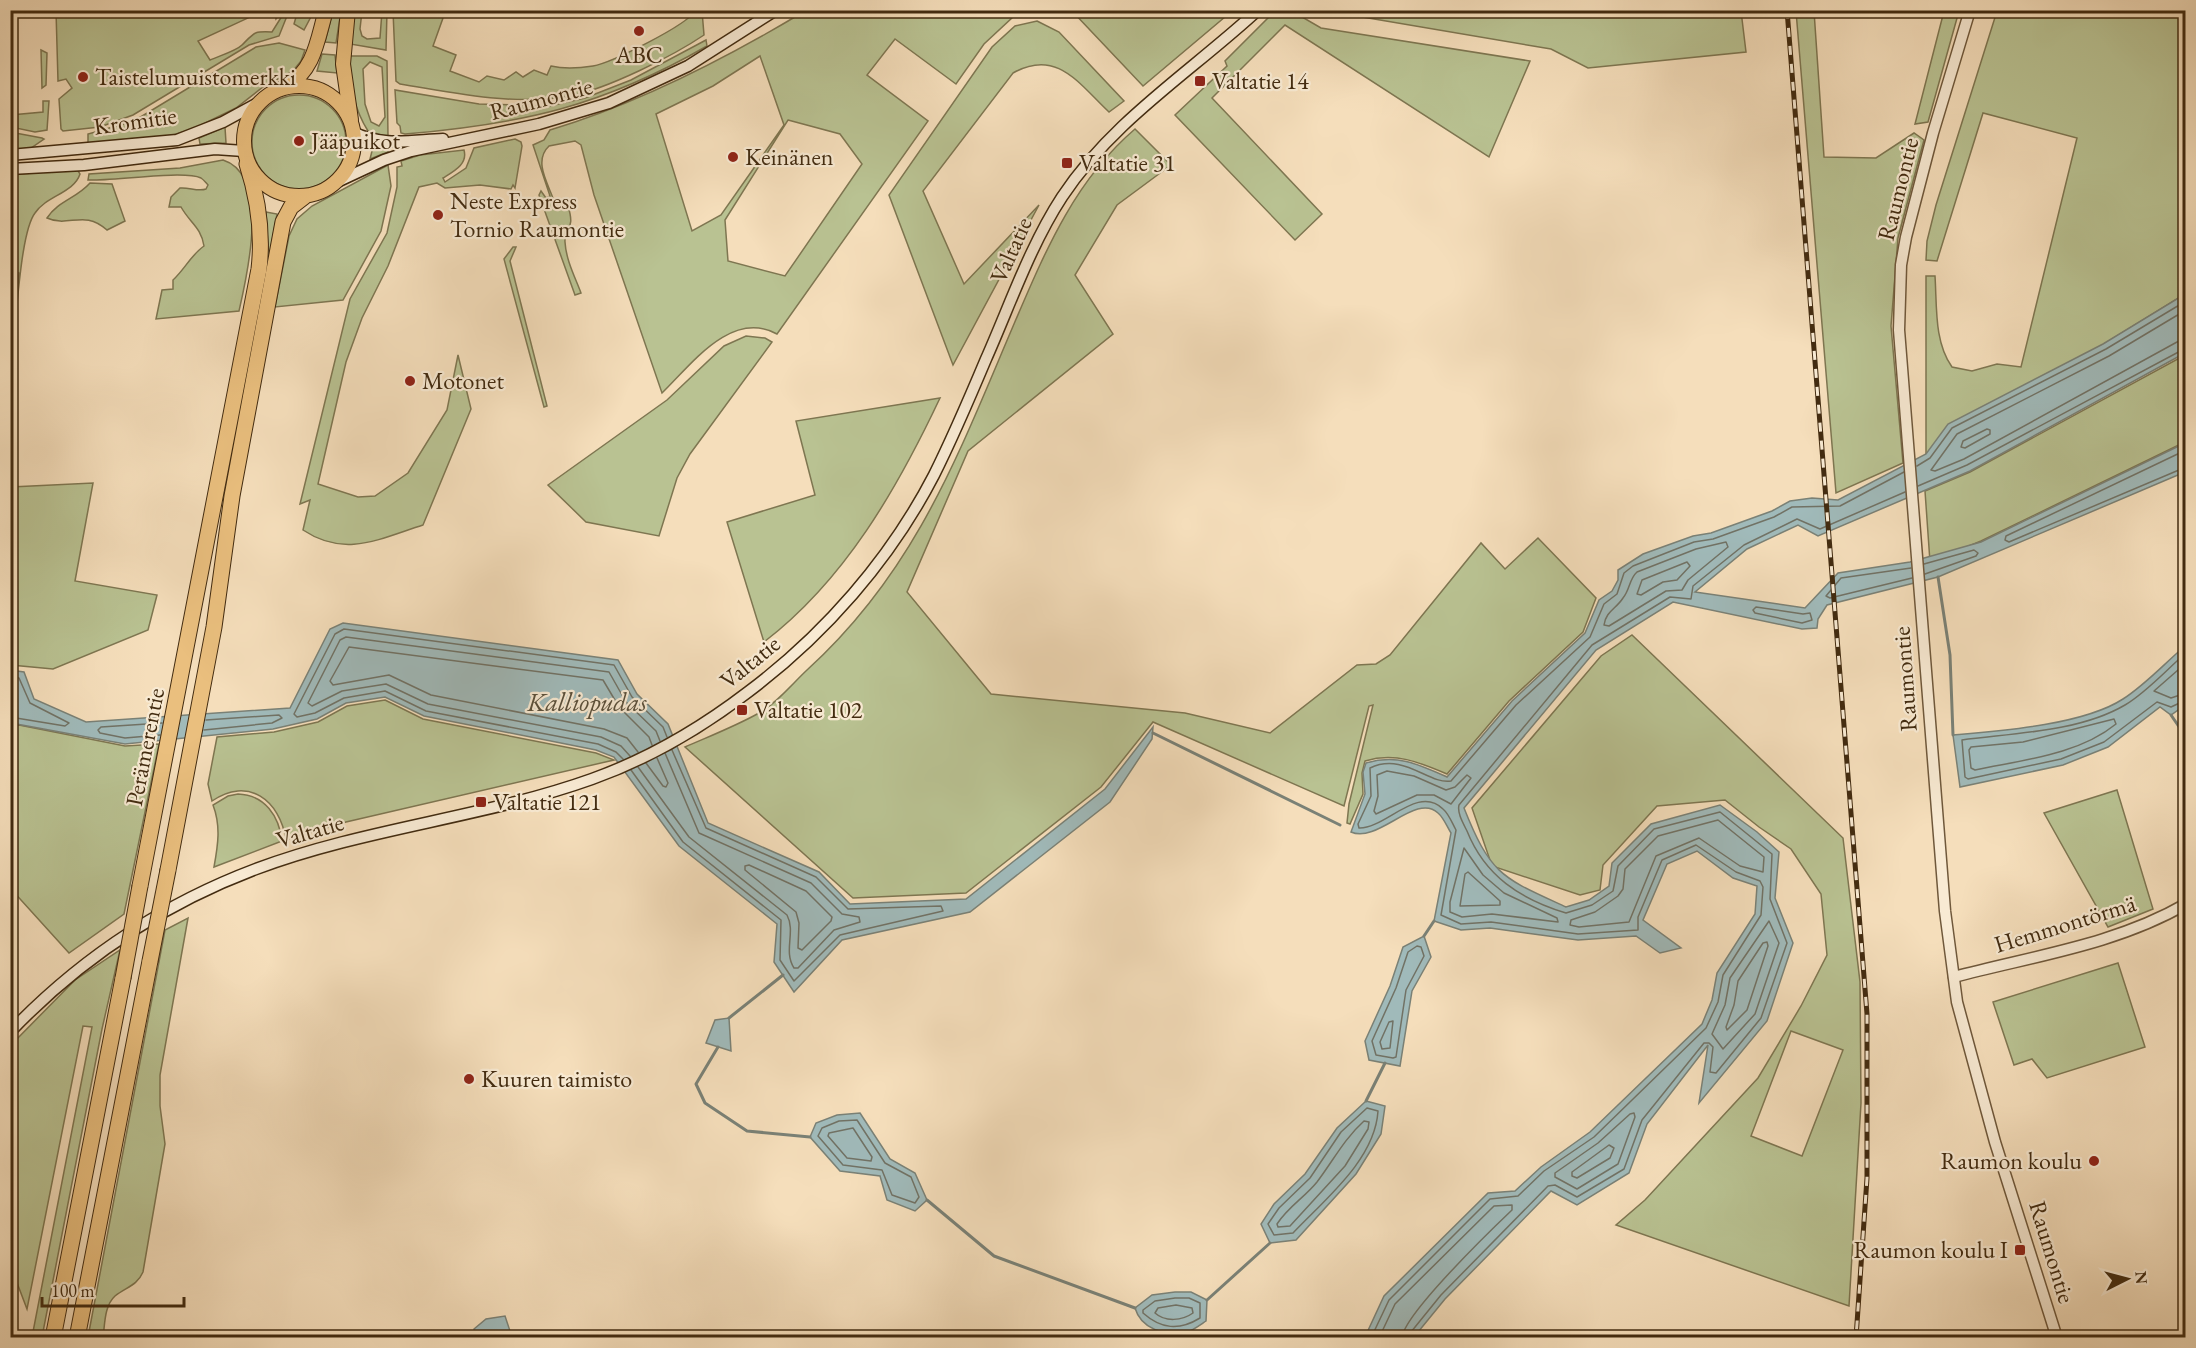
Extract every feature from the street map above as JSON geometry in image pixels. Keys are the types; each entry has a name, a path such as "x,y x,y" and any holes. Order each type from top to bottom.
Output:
{"highway":[{"path":"326,10 309,67 297,80 258,103 246,126 245,158 280,191 304,197 317,194 339,181 352,159 352,127 343,64 348,10"},
{"path":"286,87 303,86 321,93 337,104 352,127"},
{"name":"Perämerentie","path":"53,1338 259,270 258,206 245,158"},
{"name":"Perämerentie","path":"77,1338 189,761 220,590 232,496 283,222 291,207 304,197"}],"main road":[{"name":"Raumontie","path":"339,181 402,154 560,118 609,103 688,66 776,10"},
{"name":"Valtatie","path":"10,1032 66,978 105,949 147,921 245,873 307,852 528,798 617,769 683,736 716,716 776,670 836,614 865,580 907,521 933,477 1033,252 1065,193 1112,136 1258,10"},
{"name":"Raumontie","path":"1970,10 1933,133 1901,266 1899,330 1945,910 1957,1002 1995,1143 2057,1338"},
{"name":"Kromitie","path":"10,155 177,140 223,122 258,103"},
{"name":"Raumontie","path":"352,127 371,140 473,138"},
{"name":"Kromitie","path":"10,169 84,165 215,149 245,158"},
{"name":"Hemmontörmä","path":"1954,977 2085,945 2168,914 2186,904"}],"green space":[{"path":"298,10 314,11 304,30 294,24"},
{"path":"56,11 263,11 198,41 210,60 236,49 255,33 272,32 282,16 280,14 276,19 275,11 289,11 279,36 249,45 133,115 100,127 63,131 59,99 72,88 66,79 58,81"},
{"path":"333,11 341,11 336,43 325,42"},
{"path":"355,11 362,11 360,29 362,36 367,39 380,38 382,11 387,11 386,50 350,44"},
{"path":"393,11 430,11 443,18 433,46 456,55 450,71 479,82 487,76 504,80 516,72 523,77 534,70 547,75 551,66 577,68 593,66 631,51 664,34 695,11 702,11 704,35 639,71 585,92 549,99 506,99 442,91 400,84 396,81"},
{"path":"805,11 1016,11 1014,16 984,44 956,84 895,39 867,75 928,121 777,334 760,328 744,329 728,334 699,355 662,393 594,195 581,145 575,141 549,146 542,159 544,174 555,204 568,206 570,214 571,220 565,242 569,262 581,293 575,295 539,195 541,191 546,198 550,196 533,145 544,140 550,130 617,107 649,93 713,63","holes":["760,56 784,125 721,215 692,231 656,114 713,86","788,120 840,134 862,164 785,276 728,261 725,220"]},
{"path":"1072,11 1232,11 1143,86"},
{"path":"1327,11 1741,11 1746,52 1588,68 1551,49"},
{"path":"1796,11 1814,11 1824,157 1876,158 1914,133 1924,140 1898,238 1891,326 1903,463 1836,493"},
{"path":"1944,11 1959,11 1928,122 1915,124"},
{"path":"1997,11 2185,11 2185,294 1926,454 1926,276 1935,276 1939,335 1952,367 1972,371 1997,364 2021,367 2077,138 1983,113 1937,261 1926,260 1927,241 1936,205"},
{"path":"1281,13 1297,14 1321,28 1530,61 1489,157 1285,25 1212,98 1322,214 1295,240 1175,115 1227,66 1225,61 1269,17"},
{"path":"1037,21 1059,32 1124,101 1109,112 1077,81 1055,67 1029,66 1013,73 923,191 964,284 1039,205 953,365 889,195 992,47 1015,26"},
{"path":"706,40 707,46 669,67 597,98 561,109 525,118 405,134 401,133 397,123 395,90 479,104 550,106 585,98 631,80"},
{"path":"279,43 305,50 301,61 293,71 263,87 236,108 193,129 163,138 88,143 88,134 134,121 256,47"},
{"path":"41,50 47,53 46,85 42,88"},
{"path":"322,54 335,55 337,73 317,71"},
{"path":"350,56 377,56 387,61 388,137 368,131 363,123 353,95","holes":["370,62 382,67 385,117 379,126 371,122 365,104 363,69"]},
{"path":"299,95 317,98 332,109 343,124 346,142 343,160 332,175 317,186 299,189 281,186 266,175 255,160 252,142 255,124 266,109 281,98"},
{"path":"43,101 49,101 47,130 35,132 11,127 11,115 43,112"},
{"path":"225,127 226,143 200,144 199,138"},
{"path":"1135,129 1171,165 1117,205 1075,275 1113,334 968,451 907,592 991,694 1185,713 1270,733 1357,665 1376,664 1390,655 1481,543 1505,569 1538,538 1596,598 1583,632 1509,701 1447,774 1417,762 1397,758 1376,758 1365,761 1362,773 1363,794 1350,824 1347,823 1349,804 1373,705 1369,706 1344,806 1153,722 1101,787 966,893 853,898 685,747 741,722 772,704 845,632 877,593 906,552 953,465 1037,270 1063,219 1095,171"},
{"path":"10,132 44,139 31,148 11,150"},
{"path":"515,139 521,142 522,146 515,188 513,185 511,189 480,185 445,188 437,183 419,187 388,266 362,318 346,362 318,484 358,497 375,496 408,473 447,410 458,355 471,409 423,525 362,543 333,543 318,538 303,530 310,500 300,504 350,299 387,233 397,187 397,167 402,166 401,161 420,155 464,150 462,163 443,178 445,182 466,168 474,148"},
{"path":"387,146 388,152 370,159 373,147"},
{"path":"223,160 238,169 247,185 251,205 250,252 239,311 156,319 162,290 173,289 173,280 204,246 198,230 181,207 169,207 171,197 180,188 203,190 208,185 201,178 192,176 164,175 88,180 89,174 180,168"},
{"path":"388,165 391,186 381,231 343,300 275,307 289,236 297,219 312,206"},
{"path":"77,169 80,174 72,186 40,207 31,222 24,249 15,323 13,323 19,273 11,271 10,175"},
{"path":"90,183 112,184 125,221 107,230 91,221 55,221 47,218 57,207"},
{"path":"266,212 277,214 264,285 268,248"},
{"path":"513,247 516,247 510,261 547,406 544,407 504,259"},
{"path":"746,336 765,338 772,342 690,454 677,478 659,536 586,522 548,485 667,400 724,346"},
{"path":"2185,355 2185,442 1981,541 1930,562 1925,491 1970,472"},
{"path":"940,398 887,499 844,562 820,591 764,642 727,522 815,495 796,421"},
{"path":"93,483 75,581 157,595 148,630 53,669 11,665 11,487"},
{"path":"1632,635 1843,838 1860,982 1861,1103 1849,1306 1616,1225 1645,1200 1758,1078 1801,1006 1827,955 1821,894 1791,849 1725,800 1657,806 1603,865 1600,890 1580,895 1492,866 1472,808 1601,656","holes":["1791,1031 1843,1050 1802,1156 1751,1136"]},
{"path":"385,700 423,719 596,753 614,760 346,822 286,840 277,814 260,796 238,791 225,794 212,801 208,784 217,737 274,732 318,722 347,706"},
{"path":"19,725 125,746 159,744 124,914 69,953 11,889 11,726"},
{"path":"2117,790 2153,909 2108,927 2044,813"},
{"path":"238,794 256,798 269,808 278,823 282,841 214,867 218,828 213,805 228,796"},
{"path":"188,918 160,1075 160,1106 165,1144 143,1272 141,1277 111,1300 103,1337 88,1337 165,930"},
{"path":"120,950 102,1029 42,1337 32,1337 92,1027 83,1026 27,1309 11,1267 11,1045 75,980"},
{"path":"2118,963 2145,1047 2047,1078 2032,1059 2014,1065 1993,1002"}],"water":[{"path":"2185,294 2185,353 1970,471 1818,536 1798,525 1747,549 1695,592 1805,608 1838,573 1910,562 1981,542 2185,443 2185,472 1938,577 1827,605 1818,619 1817,628 1802,629 1673,602 1596,650 1464,808 1482,848 1502,872 1527,889 1566,907 1589,900 1609,886 1612,863 1651,824 1720,805 1757,832 1779,852 1775,898 1793,943 1767,1021 1699,1103 1708,1045 1647,1124 1629,1173 1577,1205 1551,1191 1445,1299 1414,1337 1365,1337 1384,1296 1488,1193 1515,1191 1541,1167 1590,1132 1702,1024 1712,1000 1717,973 1755,914 1757,886 1733,878 1697,851 1667,864 1643,920 1681,948 1660,953 1636,936 1578,940 1490,928 1461,930 1434,921 1451,833 1438,813 1429,808 1419,809 1373,831 1362,834 1351,832 1365,794 1363,772 1366,763 1377,760 1398,760 1417,764 1447,777 1512,701 1585,633 1599,600 1612,591 1618,580 1618,570 1643,554 1693,536 1711,533 1772,511 1790,501 1812,498 1838,500 1926,454 1948,424 2103,344"},
{"name":"Kalliopudas","path":"343,623 618,660 637,694 668,724 708,823 819,872 850,904 966,899 1105,789 1153,727 1152,739 1110,802 970,912 842,940 794,992 774,962 777,924 679,846 614,757 596,750 424,716 385,697 346,703 317,719 273,729 125,744 11,723 10,670 24,672 34,699 86,722 290,708 330,629"},
{"path":"2185,646 2185,705 2171,715 2160,707 2108,747 2063,765 1960,787 1953,735 2064,721 2106,708 2139,687"},
{"path":"1424,936 1431,957 1412,991 1400,1066 1369,1060 1365,1041 1390,986 1403,947"},
{"path":"729,1018 731,1051 706,1043 715,1020"},
{"path":"1366,1101 1385,1106 1381,1134 1356,1174 1296,1240 1270,1243 1261,1224 1274,1204 1305,1174 1337,1128"},
{"path":"860,1113 890,1159 915,1173 927,1200 915,1211 887,1200 880,1176 840,1171 810,1137 816,1123 837,1115"},
{"path":"1191,1292 1207,1300 1206,1321 1188,1332 1177,1334 1155,1330 1138,1315 1135,1308 1152,1295"},
{"path":"505,1316 511,1334 508,1337 475,1337 474,1329 486,1319"}],"waterway":[{"path":"1938,577 1950,655 1953,735"},
{"path":"2171,715 2186,737"},
{"path":"1153,733 1340,825"},
{"path":"1424,936 1434,921"},
{"path":"729,1018 783,975"},
{"path":"718,1047 696,1084 705,1103 747,1131 810,1137"},
{"path":"1366,1101 1385,1063"},
{"path":"927,1200 994,1256 1135,1308"},
{"path":"1207,1300 1270,1243"}],"railway":[{"path":"1787,10 1867,1014 1867,1178 1856,1338"}],"place":[{"name":"ABC","path":"639,31"},
{"name":"Taistelumuistomerkki","path":"83,77"},
{"name":"Valtatie 14","path":"1200,81"},
{"name":"Jääpuikot","path":"299,141"},
{"name":"Keinänen","path":"733,157"},
{"name":"Valtatie 31","path":"1067,163"},
{"name":"Neste Express Tornio Raumontie","path":"438,215"},
{"name":"Motonet","path":"410,381"},
{"name":"Valtatie 102","path":"742,710"},
{"name":"Valtatie 121","path":"481,802"},
{"name":"Kuuren taimisto","path":"469,1079"},
{"name":"Raumon koulu","path":"2094,1161"},
{"name":"Raumon koulu I","path":"2020,1250"}]}
